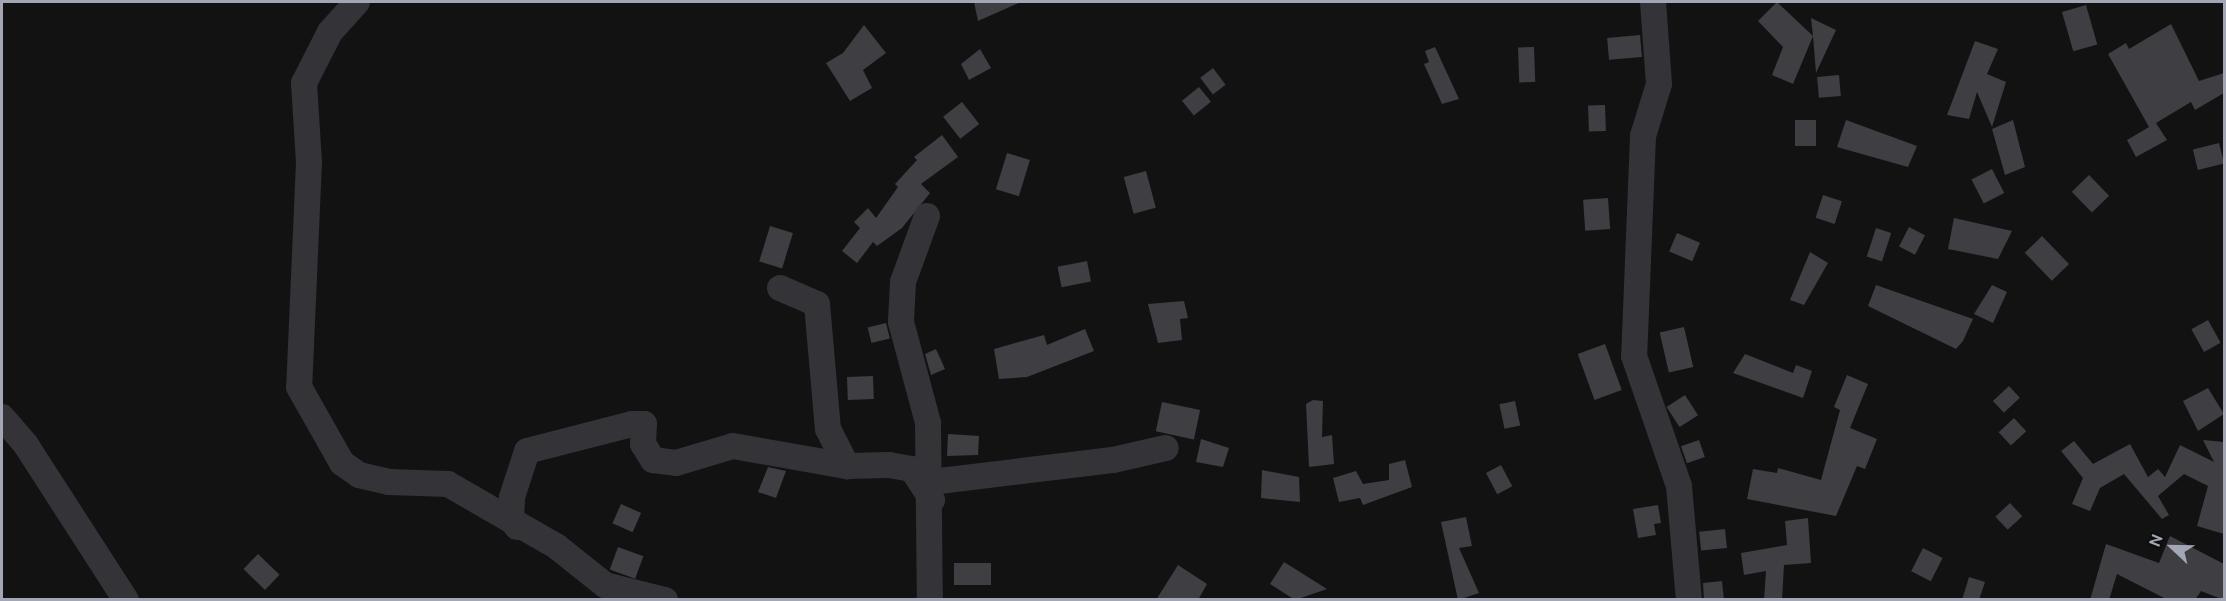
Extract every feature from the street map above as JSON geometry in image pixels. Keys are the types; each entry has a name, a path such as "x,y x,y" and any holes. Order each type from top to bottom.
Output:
{"street":[{"path":"357,2 330,32 304,83 309,162 299,387 342,464 359,475 389,483 448,484 517,527 556,546 605,585 665,600"},
{"path":"1653,2 1659,84 1643,136 1634,356 1679,486 1689,600"},
{"path":"927,216 903,282 902,322 928,423 931,491 930,600"},
{"path":"780,288 817,303 828,429 847,466"},
{"path":"2,417 26,445 126,600"},
{"path":"517,527 511,519 512,497 527,451 632,424 644,424 643,444 652,460 676,463 733,446 847,466 912,469 931,491"},
{"path":"931,491 1113,460 1166,448"},
{"path":"485,506 502,505 512,497"}],"building":[{"path":"974,2 1021,2 978,21"},
{"path":"1777,2 1813,36 1793,84 1772,75 1783,47 1758,21"},
{"path":"2086,5 2097,44 2073,51 2062,12"},
{"path":"1811,18 1836,30 1816,73"},
{"path":"2171,24 2199,81 2224,73 2224,93 2195,110 2191,102 2156,123 2167,140 2136,157 2127,140 2149,127 2108,54 2126,43 2129,49"},
{"path":"864,25 886,53 863,70 872,88 850,101 826,63 843,53"},
{"path":"1640,35 1642,57 1609,60 1607,38"},
{"path":"1975,41 1998,49 1987,74 2006,82 1992,127 1977,92 1969,119 1947,115"},
{"path":"1435,47 1459,99 1442,104 1424,64 1429,62 1425,51"},
{"path":"1534,47 1535,82 1519,83 1518,48"},
{"path":"980,49 991,68 969,80 961,64"},
{"path":"1213,68 1226,85 1213,94 1200,78"},
{"path":"1839,75 1841,96 1819,98 1817,77"},
{"path":"1199,87 1211,102 1194,116 1182,101"},
{"path":"962,102 979,124 960,139 943,117"},
{"path":"1605,105 1606,131 1589,132 1588,106"},
{"path":"1795,120 1816,120 1816,146 1795,146"},
{"path":"1846,120 1917,146 1908,167 1837,147"},
{"path":"2013,120 2025,167 2005,175 1992,129"},
{"path":"942,135 958,157 921,184 930,193 902,228 877,246 873,242 857,263 842,251 860,228 854,222 868,208 876,218 898,187 895,184 917,160 914,157"},
{"path":"2219,143 2224,163 2198,170 2193,150"},
{"path":"1007,153 1030,160 1019,196 996,189"},
{"path":"1992,169 2004,193 1984,203 1972,179"},
{"path":"1146,171 1156,208 1134,214 1124,177"},
{"path":"2089,175 2109,196 2092,213 2072,192"},
{"path":"1823,195 1842,201 1835,224 1816,218"},
{"path":"1608,198 1610,229 1585,231 1583,200"},
{"path":"1954,218 2012,231 1998,259 1948,249"},
{"path":"770,226 793,233 782,268 759,261"},
{"path":"1909,227 1925,235 1915,255 1899,247"},
{"path":"1876,228 1891,233 1882,261 1867,257"},
{"path":"1677,233 1700,243 1692,261 1669,251"},
{"path":"2042,236 2069,264 2052,281 2025,253"},
{"path":"1810,252 1828,263 1804,305 1790,300"},
{"path":"1087,261 1091,282 1062,287 1058,267"},
{"path":"1876,285 1973,319 1963,341 1956,349 1868,306"},
{"path":"1992,285 2007,292 1993,323 1974,314"},
{"path":"1184,301 1188,318 1180,319 1182,340 1158,343 1148,304"},
{"path":"2208,320 2221,343 2204,352 2191,329"},
{"path":"886,323 890,339 871,343 868,328"},
{"path":"1684,327 1693,367 1669,373 1660,333"},
{"path":"1085,329 1094,351 1027,377 999,379 994,349 1044,335 1047,345"},
{"path":"1605,344 1622,390 1595,400 1578,354"},
{"path":"936,349 945,369 931,375 925,354"},
{"path":"1745,354 1793,373 1796,365 1812,371 1803,398 1733,373"},
{"path":"1847,375 1868,384 1850,428 1877,439 1865,469 1857,466 1836,516 1747,499 1753,469 1777,473 1778,468 1821,480 1840,410 1834,407"},
{"path":"873,376 874,399 848,400 847,377"},
{"path":"2009,386 2020,398 2004,413 1993,401"},
{"path":"2208,388 2224,414 2198,431 2183,401"},
{"path":"1685,395 1698,415 1680,427 1667,407"},
{"path":"1313,400 1323,401 1322,437 1332,435 1334,464 1309,467 1306,404"},
{"path":"1515,401 1520,425 1505,429 1499,404"},
{"path":"1162,402 1200,410 1194,439 1156,431"},
{"path":"2014,418 2026,431 2011,445 1999,432"},
{"path":"948,434 979,436 978,455 947,456"},
{"path":"1201,439 1229,448 1223,467 1196,462"},
{"path":"1699,440 1705,457 1687,463 1681,446"},
{"path":"2203,440 2224,442 2224,534 2197,526 2208,486 2184,474 2158,496 2169,515 2162,519 2124,474 2100,488 2090,511 2072,504 2083,478 2061,451 2074,441 2093,464 2130,444 2148,477 2158,469 2165,477 2180,445 2214,462"},
{"path":"1405,460 1412,487 1363,505 1360,498 1339,502 1333,478 1356,471 1363,484 1389,480 1389,464"},
{"path":"1501,465 1512,486 1497,494 1486,473"},
{"path":"768,467 786,471 776,498 758,492"},
{"path":"1262,470 1299,477 1300,502 1261,498"},
{"path":"2010,503 2022,516 2008,530 1995,517"},
{"path":"621,504 641,513 633,532 612,523"},
{"path":"1658,505 1661,523 1654,524 1656,535 1638,538 1633,509"},
{"path":"1466,517 1472,546 1459,548 1479,593 1458,600 1441,522"},
{"path":"1808,518 1811,563 1784,565 1782,600 1764,600 1766,571 1744,575 1741,553 1787,545 1785,521"},
{"path":"1725,529 1727,548 1701,551 1699,532"},
{"path":"2170,536 2224,564 2224,600 2201,591 2195,600 2168,600 2117,574 2109,600 2090,600 2106,544 2159,563"},
{"path":"618,547 643,556 635,579 610,570"},
{"path":"1923,548 1943,558 1931,581 1911,571"},
{"path":"258,554 280,575 265,590 243,569"},
{"path":"1284,562 1327,589 1295,600 1270,584"},
{"path":"954,563 991,563 991,585 954,585"},
{"path":"1178,565 1207,584 1198,600 1156,600"},
{"path":"1969,577 1985,582 1979,600 1962,600"},
{"path":"1722,581 1724,600 1704,600 1703,583"}]}
